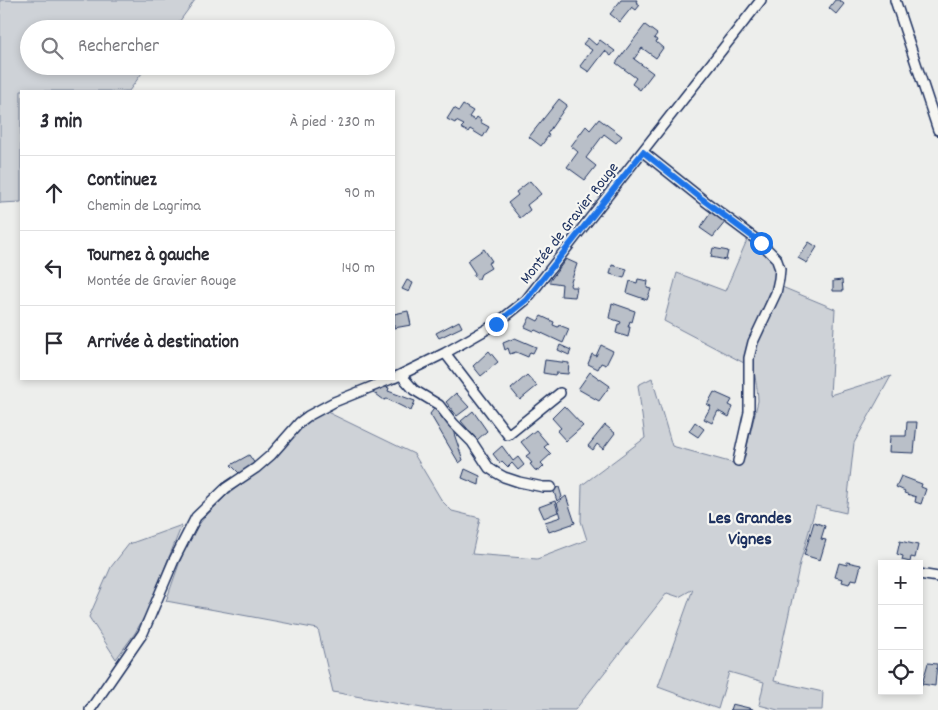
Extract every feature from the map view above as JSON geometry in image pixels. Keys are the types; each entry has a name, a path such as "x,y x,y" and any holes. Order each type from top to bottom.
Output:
{"street":[{"name":"Montée de Gravier Rouge","path":"395,377 445,353 496,324 526,300 761,0"},
{"path":"895,0 938,130"},
{"path":"643,152 761,243 776,258 780,269 776,293 753,342 749,358 749,412 738,461"},
{"path":"445,353 508,435 560,393"},
{"path":"395,377 439,404 453,423 472,442 489,468 504,477 519,482 550,487"},
{"name":"Montée de Gravier Rouge","path":"90,710 143,633 174,560 196,517 226,488 264,462 300,422 308,416 334,402 388,380"},
{"path":"923,575 938,577"}],"shaded area":[{"path":"0,0 195,0 181,20 20,20 20,75 141,75 130,90 20,90 20,202 0,203"},
{"path":"747,240 771,257 777,274 748,347 744,363 664,321 677,273 725,291"},
{"path":"782,287 835,309 830,395 891,376 854,443 846,513 816,506 800,563 774,681 823,692 822,710 778,710 759,705 764,682 729,672 718,709 658,687 693,589 679,597 667,593 575,710 433,710 333,692 318,629 166,601 184,550 194,531 204,518 321,409 414,454 442,501 452,511 480,518 472,554 537,559 587,540 581,521 582,485 645,438 638,385 652,378 672,446 733,463 744,459 758,401 754,365 755,350 761,332"},
{"path":"182,525 146,614 116,659 89,617 111,567 129,544"}],"building":[{"path":"621,0 637,0 636,2 640,5 636,10 632,7 620,22 610,14"},
{"path":"835,0 839,0 844,4 836,14 829,8"},
{"path":"645,25 657,34 654,38 663,48 656,58 642,48 634,59 653,73 640,90 632,84 636,78 616,63"},
{"path":"588,38 596,45 600,40 615,51 611,56 605,51 589,72 580,66 592,50 583,44"},
{"path":"559,99 567,105 541,146 529,137"},
{"path":"463,105 473,111 469,117 475,120 477,117 481,120 480,122 489,127 483,137 470,129 468,132 461,128 464,125 456,121 455,123 447,119 454,108 459,111"},
{"path":"599,119 622,136 616,143 604,134 586,158 596,166 585,180 567,167 578,152 571,146 586,126 590,130"},
{"path":"530,181 541,194 527,205 530,210 520,218 508,203 518,195 516,192"},
{"path":"712,211 726,221 713,237 700,228"},
{"path":"809,242 817,247 807,263 798,258"},
{"path":"713,248 728,251 726,260 711,257"},
{"path":"484,249 492,261 488,263 491,268 481,274 479,279 476,279 473,276 475,273 467,261"},
{"path":"566,259 577,264 570,285 571,287 577,287 575,297 561,296 562,284 549,282"},
{"path":"612,265 627,269 624,278 610,274"},
{"path":"638,279 648,281 647,288 651,289 647,300 627,293 630,281 637,283"},
{"path":"407,280 413,283 409,292 402,289"},
{"path":"842,280 843,291 833,291 833,281"},
{"path":"612,303 635,311 632,322 630,321 628,327 630,327 628,337 616,333 618,324 621,322 609,318"},
{"path":"408,311 411,325 395,328 395,314"},
{"path":"541,316 554,322 553,325 569,329 563,343 525,327 530,317 538,321"},
{"path":"459,321 462,327 439,338 436,333"},
{"path":"515,338 536,347 533,353 530,352 528,357 516,352 510,354 508,348 505,350 503,343"},
{"path":"560,345 571,350 569,355 558,350"},
{"path":"601,345 613,351 606,365 601,363 598,369 588,364 592,354 596,356"},
{"path":"489,351 498,362 481,376 473,366"},
{"path":"545,360 569,363 568,374 556,373 555,375 543,373"},
{"path":"590,372 610,386 599,401 578,389"},
{"path":"527,375 537,386 520,400 511,389"},
{"path":"383,386 389,388 388,391 415,401 411,411 387,399 384,400 372,391"},
{"path":"714,392 732,400 729,405 733,407 729,417 718,411 712,423 704,419 711,406 707,405"},
{"path":"456,393 469,407 457,416 446,402"},
{"path":"436,406 451,425 463,460 459,463 430,414"},
{"path":"564,406 583,426 566,441 557,431 561,428 552,418"},
{"path":"473,411 487,431 477,440 461,421"},
{"path":"695,422 704,429 698,437 689,431"},
{"path":"907,422 917,422 914,453 889,452 890,436 906,436"},
{"path":"605,425 615,433 603,449 597,444 593,450 588,446"},
{"path":"536,430 548,444 544,447 551,454 541,463 544,466 539,471 535,470 530,464 532,463 526,456 530,453 521,442"},
{"path":"502,446 513,461 518,457 524,465 518,470 512,463 508,467 502,461 500,463 493,454"},
{"path":"249,455 255,464 240,474 231,465"},
{"path":"465,469 480,476 479,485 462,478"},
{"path":"901,476 922,484 921,487 926,489 921,504 915,502 916,497 904,493 905,491 896,487"},
{"path":"559,487 562,497 557,501 553,489"},
{"path":"566,496 575,523 549,532 545,522 561,517 557,503"},
{"path":"555,501 558,512 544,518 539,507"},
{"path":"814,522 825,526 821,539 826,540 820,560 804,555"},
{"path":"900,541 918,545 915,558 911,557 910,560 902,560 903,556 897,554"},
{"path":"847,562 861,565 857,580 851,579 849,584 842,582 843,579 835,577 839,563 847,565"},
{"path":"928,663 937,664 935,686 923,684"},
{"path":"732,704 753,709 753,710 730,710"}],"district":[{"name":"Les Grandes Vignes","path":"750,527"}],"route":[{"path":"496,324 526,300 643,152 761,243"}]}
